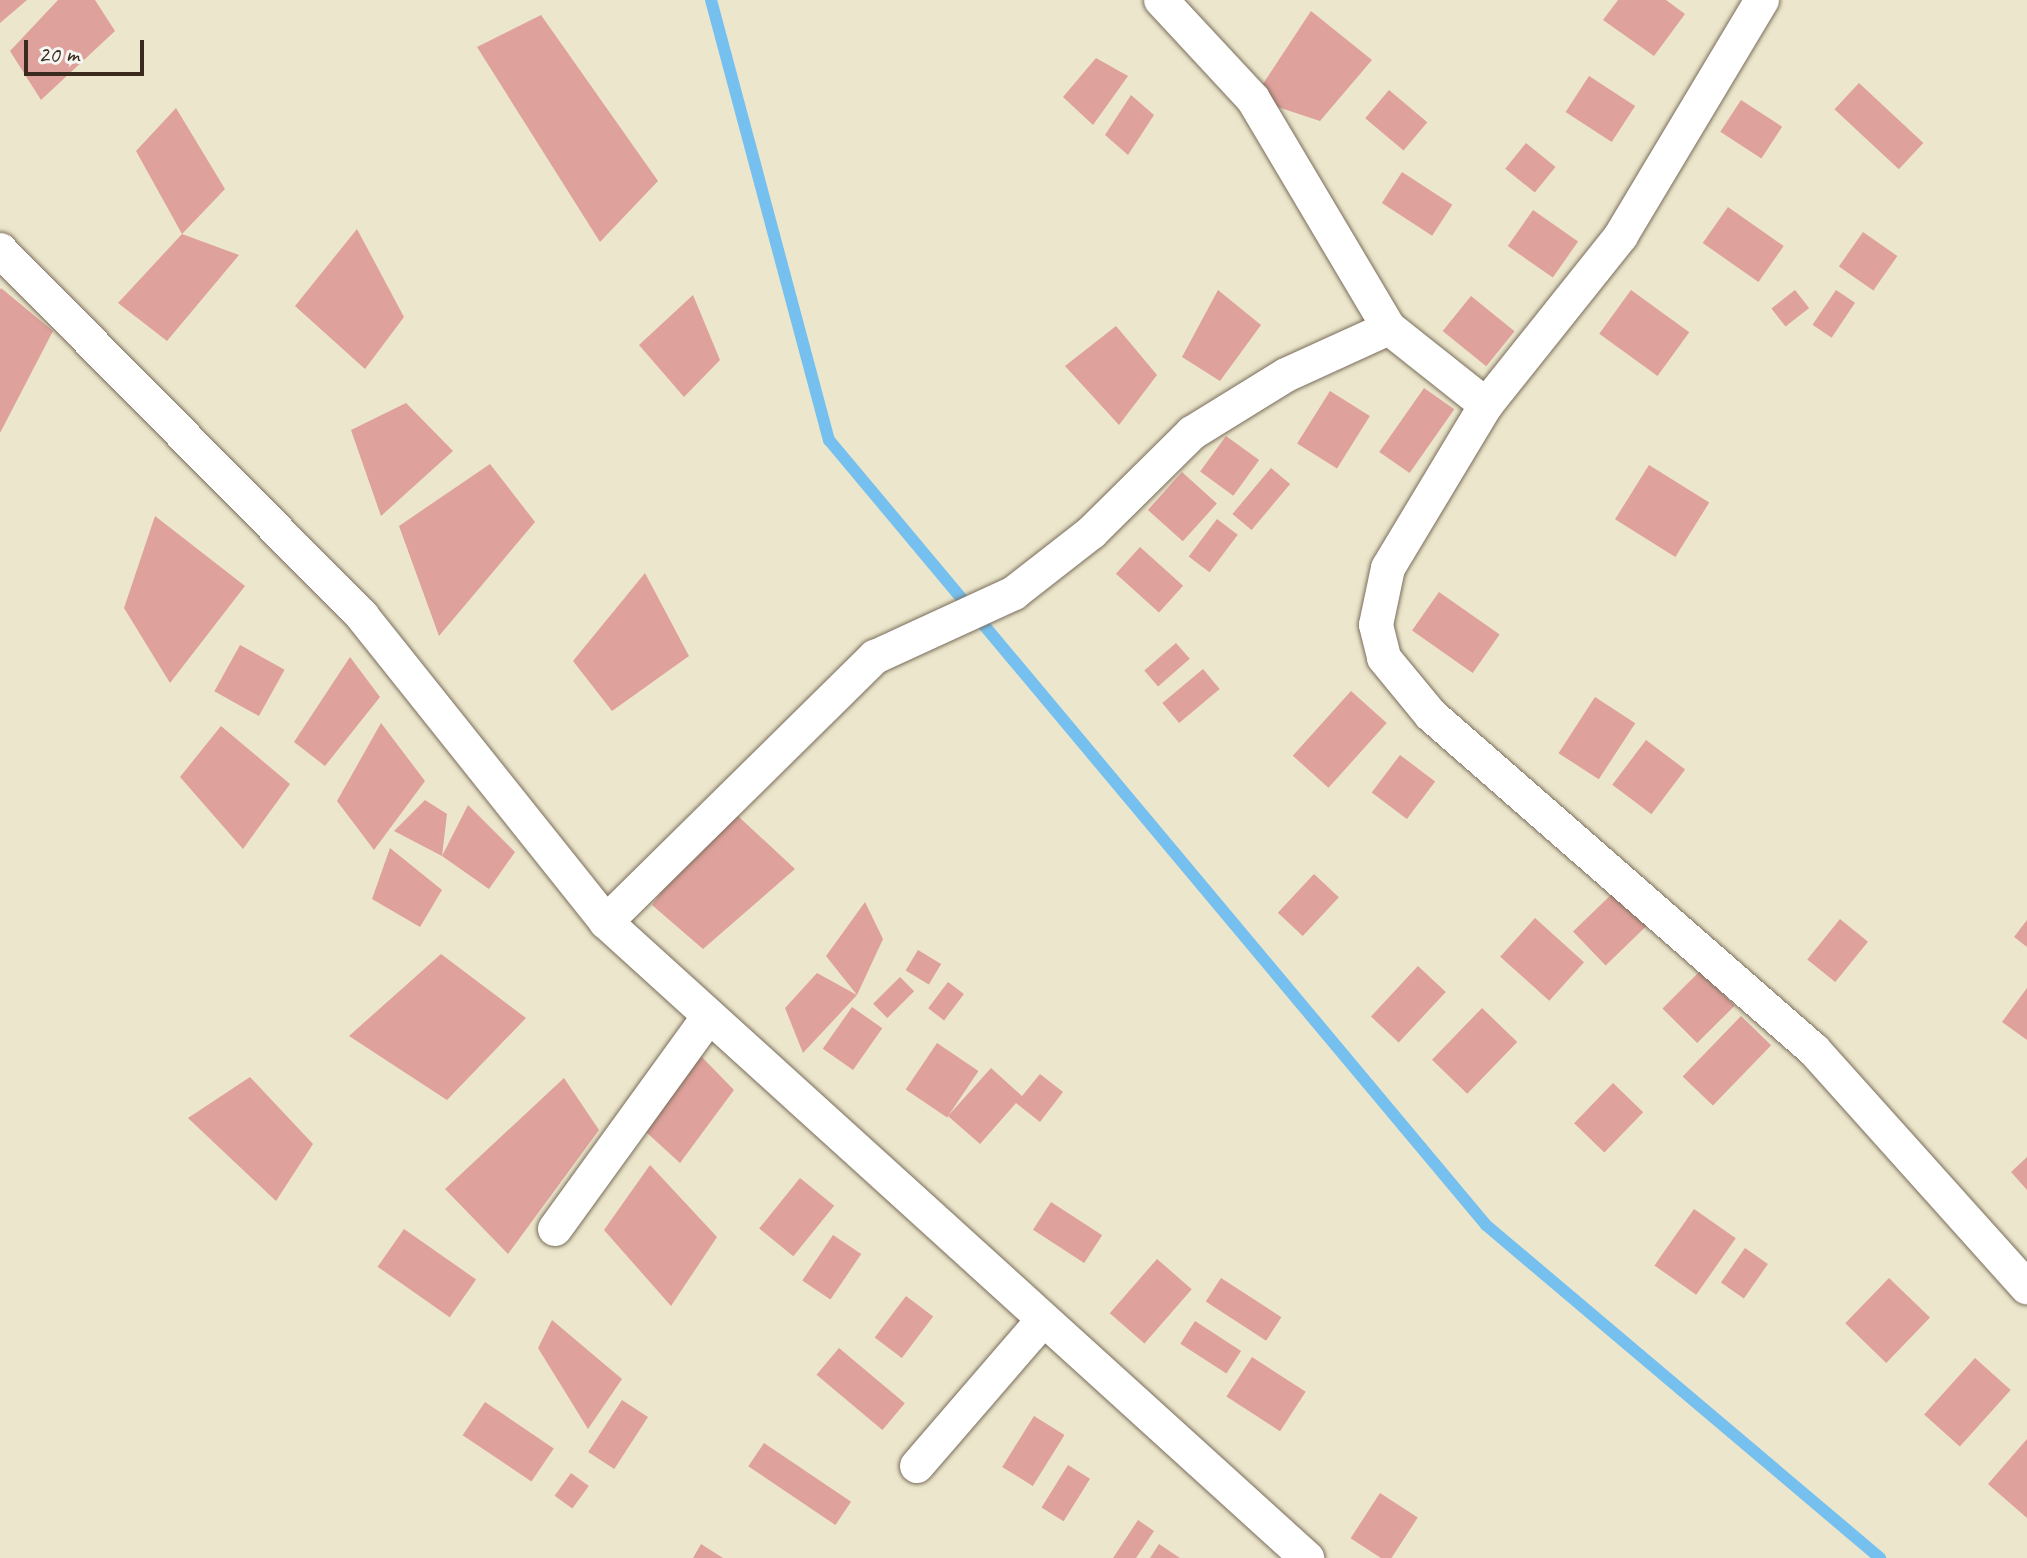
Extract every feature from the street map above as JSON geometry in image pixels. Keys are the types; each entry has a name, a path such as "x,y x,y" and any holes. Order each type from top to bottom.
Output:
{"street":[{"path":"1161,0 1253,99 1389,328 1486,405"},
{"path":"1762,0 1621,236 1486,405 1388,568 1375,604 1384,658 1431,715 1814,1050 2027,1287"},
{"path":"0,250 362,616 606,922 1307,1558"},
{"path":"606,922 844,684 913,634 1014,593 1082,541 1192,433 1286,375 1389,328"},
{"path":"555,1229 709,1016"},
{"path":"917,1466 1043,1320"}],"building":[{"path":"0,0 27,0 0,23"},
{"path":"58,0 95,0 115,31 41,100 10,51"},
{"path":"1618,0 1666,0 1685,14 1654,56 1603,20"},
{"path":"1311,11 1372,60 1320,121 1253,99"},
{"path":"541,15 658,181 600,242 477,47"},
{"path":"1096,58 1128,76 1093,125 1063,97"},
{"path":"1589,76 1635,106 1612,142 1566,112"},
{"path":"1859,83 1923,143 1899,169 1834,109"},
{"path":"1389,90 1427,122 1404,150 1365,118"},
{"path":"1131,95 1154,115 1128,155 1105,135"},
{"path":"1741,100 1782,127 1761,159 1720,132"},
{"path":"176,108 225,189 182,234 136,151"},
{"path":"1526,143 1556,167 1535,193 1505,169"},
{"path":"1402,172 1452,205 1432,236 1382,203"},
{"path":"1728,207 1784,246 1758,282 1703,243"},
{"path":"1533,210 1578,242 1553,278 1508,246"},
{"path":"357,229 404,317 365,369 295,306"},
{"path":"1863,232 1897,256 1873,290 1839,266"},
{"path":"182,234 239,255 167,341 118,303"},
{"path":"0,290 53,331 0,433"},
{"path":"1218,290 1261,325 1220,381 1182,357"},
{"path":"1631,290 1689,332 1658,376 1599,334"},
{"path":"1795,290 1809,308 1786,327 1771,308"},
{"path":"1836,290 1855,303 1832,338 1813,325"},
{"path":"693,295 720,360 684,397 639,345"},
{"path":"1471,296 1515,331 1486,366 1443,331"},
{"path":"1116,326 1157,375 1119,425 1065,366"},
{"path":"1424,388 1454,409 1410,473 1379,452"},
{"path":"1330,391 1370,416 1337,468 1297,444"},
{"path":"406,403 453,451 381,516 351,430"},
{"path":"1226,436 1259,460 1233,496 1200,472"},
{"path":"490,464 535,522 439,636 399,526"},
{"path":"1649,465 1709,503 1675,557 1615,519"},
{"path":"1271,468 1290,484 1252,530 1232,514"},
{"path":"1182,472 1217,503 1183,541 1148,510"},
{"path":"155,516 245,586 170,683 124,608"},
{"path":"1217,519 1238,535 1209,572 1189,557"},
{"path":"1140,547 1183,586 1159,613 1116,574"},
{"path":"645,573 689,656 612,711 573,661"},
{"path":"1439,592 1500,634 1473,673 1412,631"},
{"path":"1176,643 1190,659 1158,686 1144,671"},
{"path":"240,645 285,670 259,716 214,691"},
{"path":"350,657 380,697 325,766 294,742"},
{"path":"1203,669 1220,689 1179,723 1162,703"},
{"path":"1351,691 1387,723 1328,788 1293,756"},
{"path":"1595,697 1635,723 1599,779 1559,753"},
{"path":"381,723 425,781 374,850 337,801"},
{"path":"221,726 290,784 243,849 180,777"},
{"path":"1646,740 1685,769 1651,814 1612,785"},
{"path":"1400,755 1435,781 1407,819 1372,793"},
{"path":"425,800 447,814 442,856 394,831"},
{"path":"725,804 795,869 703,949 652,905"},
{"path":"468,805 515,852 489,889 442,856"},
{"path":"390,848 442,890 420,927 372,899"},
{"path":"1314,874 1339,897 1303,936 1278,913"},
{"path":"1614,892 1647,926 1606,965 1573,932"},
{"path":"865,902 883,939 857,995 826,956"},
{"path":"1535,918 1584,962 1549,1001 1500,957"},
{"path":"1840,919 1868,942 1835,982 1807,959"},
{"path":"2027,920 2027,947 2014,937"},
{"path":"918,950 941,964 929,984 906,971"},
{"path":"441,954 526,1018 447,1100 349,1036"},
{"path":"1418,966 1446,992 1399,1042 1371,1016"},
{"path":"1700,971 1735,1006 1697,1043 1663,1008"},
{"path":"817,973 857,995 803,1053 785,1008"},
{"path":"900,977 914,991 887,1018 873,1004"},
{"path":"948,982 964,994 944,1020 928,1008"},
{"path":"2027,988 2027,1040 2002,1022"},
{"path":"852,1007 882,1028 853,1070 823,1049"},
{"path":"1482,1008 1517,1042 1467,1094 1432,1060"},
{"path":"1741,1016 1771,1045 1713,1106 1683,1076"},
{"path":"937,1043 978,1071 947,1117 906,1089"},
{"path":"697,1052 734,1090 680,1163 634,1121"},
{"path":"991,1068 1022,1096 1040,1074 1063,1092 1040,1122 1016,1103 980,1144 948,1116"},
{"path":"250,1077 313,1144 276,1201 188,1118"},
{"path":"564,1078 599,1130 508,1254 445,1189"},
{"path":"1613,1083 1643,1112 1604,1152 1574,1123"},
{"path":"2027,1157 2027,1190 2011,1172"},
{"path":"650,1165 717,1237 671,1306 604,1230"},
{"path":"800,1178 834,1206 793,1256 759,1229"},
{"path":"1051,1202 1102,1235 1084,1263 1033,1230"},
{"path":"1694,1209 1736,1238 1696,1295 1654,1266"},
{"path":"404,1229 476,1279 450,1317 378,1267"},
{"path":"833,1235 861,1254 830,1300 802,1281"},
{"path":"1745,1248 1768,1264 1744,1298 1721,1282"},
{"path":"1157,1259 1192,1289 1144,1344 1110,1313"},
{"path":"1221,1278 1281,1317 1266,1341 1206,1301"},
{"path":"1889,1278 1930,1318 1886,1363 1845,1323"},
{"path":"906,1296 933,1316 902,1358 875,1338"},
{"path":"552,1320 622,1379 588,1429 538,1348"},
{"path":"1195,1321 1241,1351 1226,1374 1180,1344"},
{"path":"839,1348 905,1403 882,1430 817,1375"},
{"path":"1252,1357 1306,1392 1280,1431 1226,1396"},
{"path":"1975,1358 2011,1390 1960,1447 1924,1414"},
{"path":"622,1400 648,1417 614,1469 588,1452"},
{"path":"485,1402 554,1448 531,1482 463,1435"},
{"path":"1034,1416 1065,1435 1033,1486 1002,1467"},
{"path":"2027,1439 2027,1518 1988,1484"},
{"path":"764,1443 851,1502 835,1525 748,1466"},
{"path":"1068,1465 1090,1479 1064,1521 1042,1507"},
{"path":"571,1473 589,1486 572,1509 555,1496"},
{"path":"1380,1493 1418,1518 1391,1558 1381,1558 1351,1538"},
{"path":"1138,1520 1154,1531 1136,1558 1113,1558"},
{"path":"701,1544 723,1558 693,1558"},
{"path":"1159,1544 1180,1558 1150,1558"}],"waterway":[{"path":"711,0 829,440 1486,1225 1880,1558"}]}
